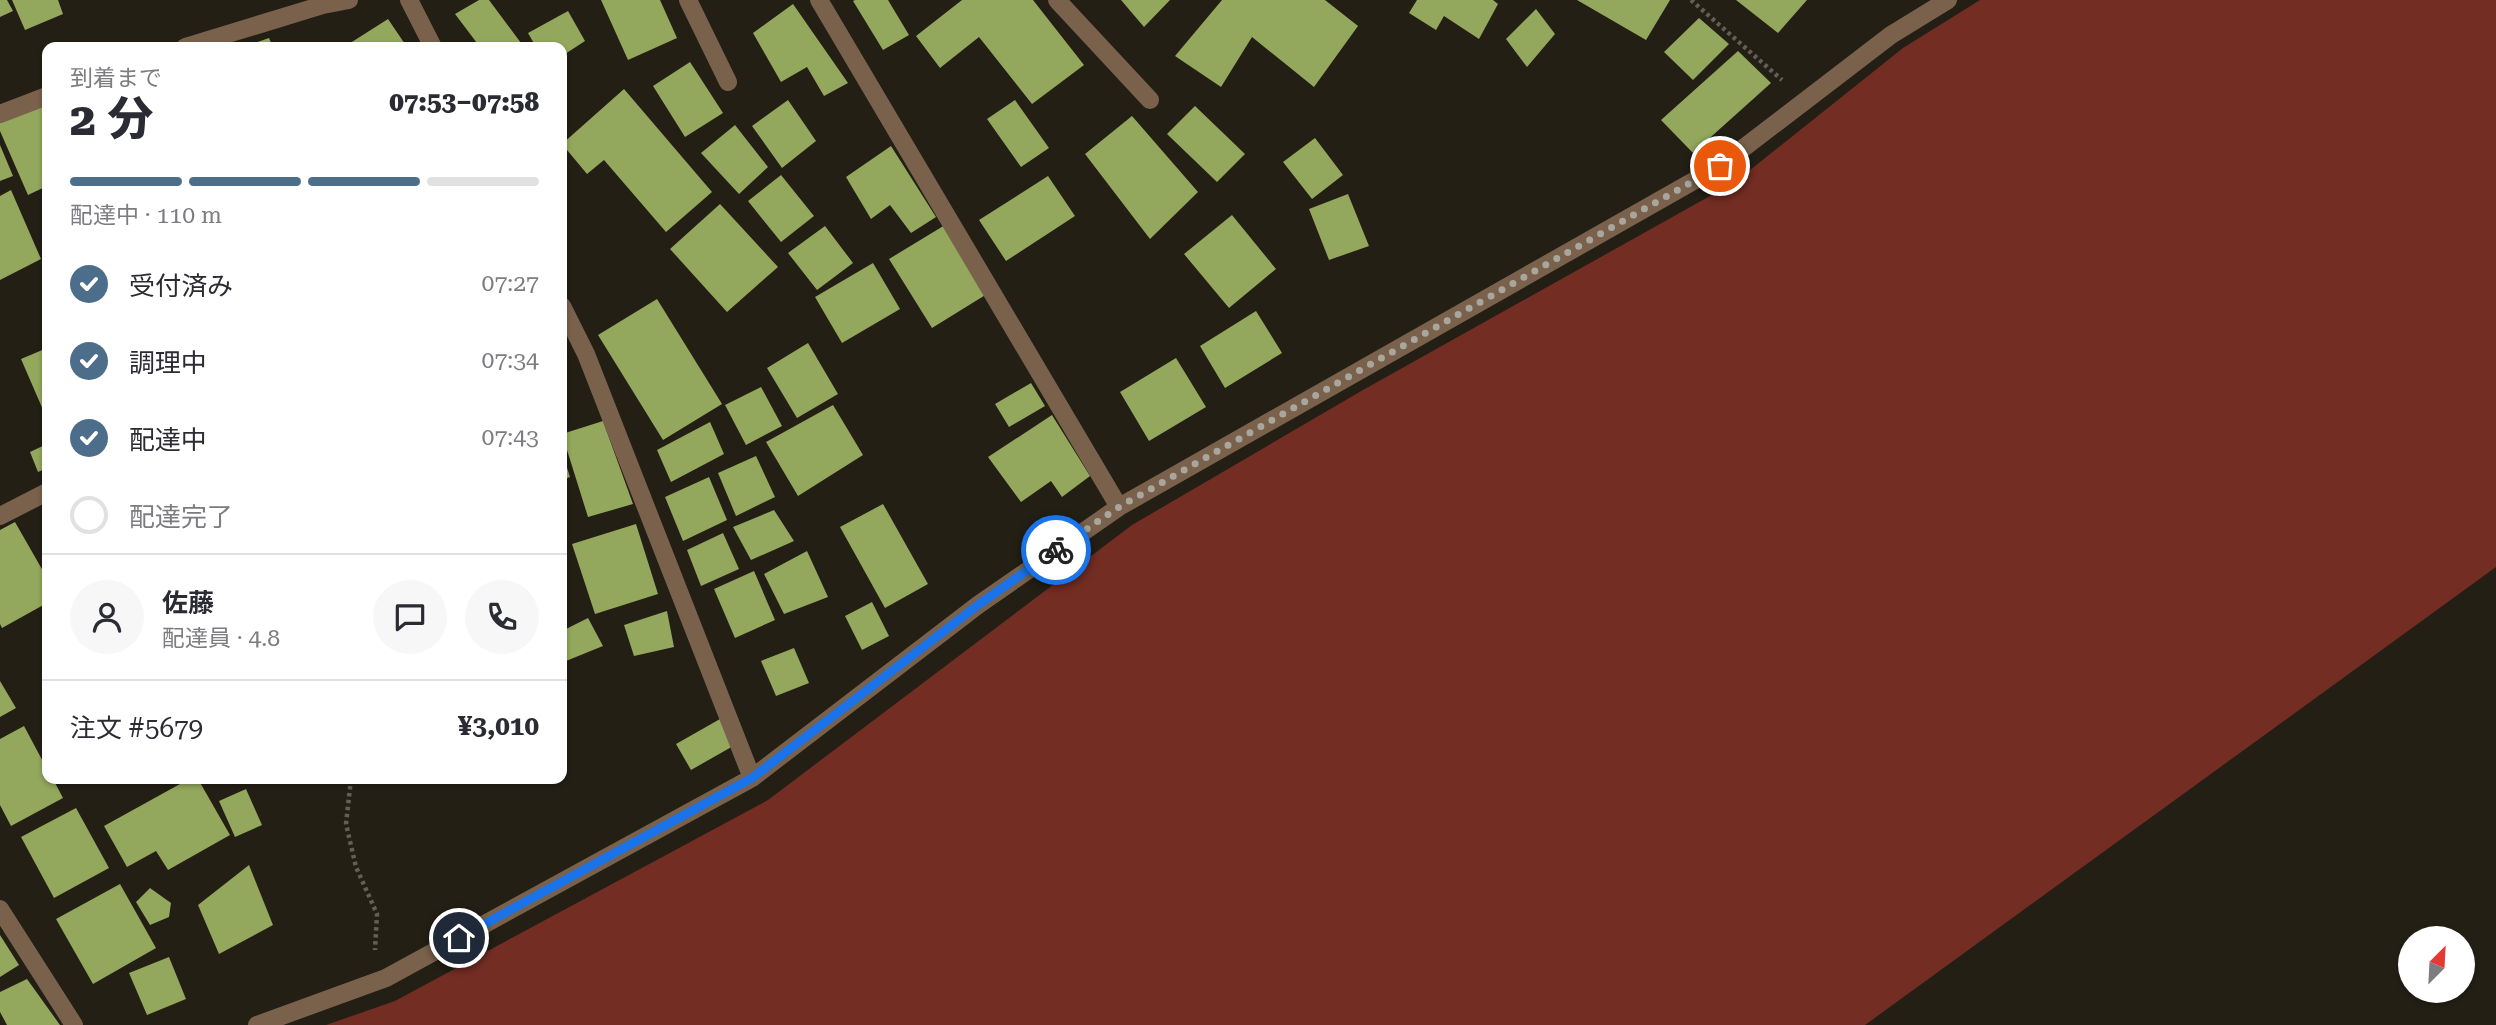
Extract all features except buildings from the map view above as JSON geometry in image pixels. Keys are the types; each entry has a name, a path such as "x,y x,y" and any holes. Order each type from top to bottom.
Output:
{"street":[{"path":"201,42 322,3 349,0"},
{"path":"409,0 430,42"},
{"path":"688,0 727,82"},
{"path":"819,0 1119,507"},
{"path":"1057,0 1150,100"},
{"path":"257,1025 386,978 752,778 978,605 1119,507 1720,166 1891,35 1948,0"},
{"path":"0,114 42,98"},
{"path":"567,316 586,354 752,778"},
{"path":"0,516 42,495"},
{"path":"0,909 74,1025"}],"path":[{"path":"1690,0 1806,101"},
{"path":"350,784 346,824 356,867 377,914 373,983"}],"shaded area":[{"path":"1980,0 2496,0 2496,567 1865,1025 326,1025 395,1001 768,800 1132,525 1363,390 1735,182 1903,48"}],"way so far":[{"path":"1056,550 1119,507 1720,166"}],"route":[{"path":"459,938 752,778 978,605 1056,550"}]}
